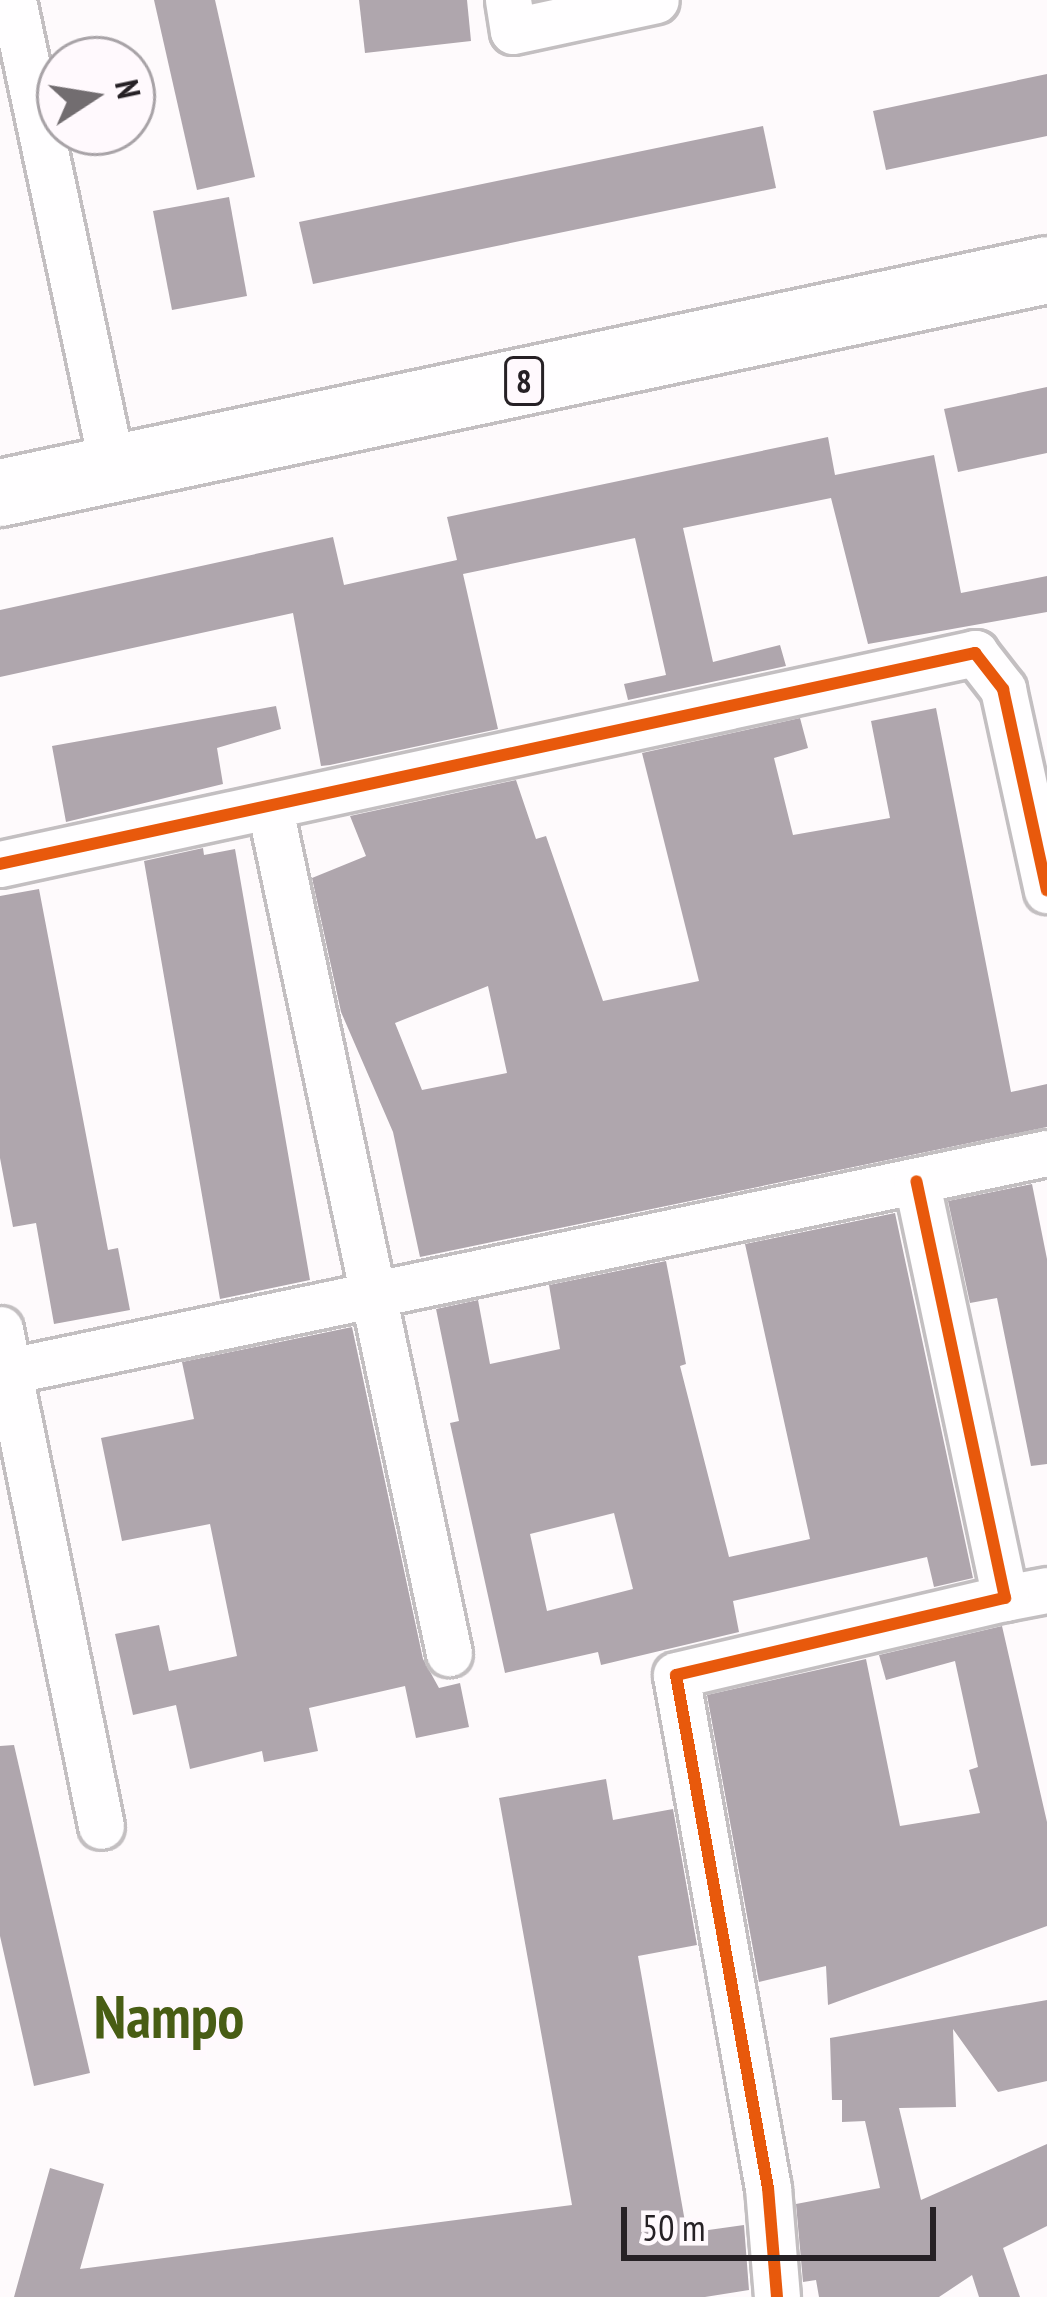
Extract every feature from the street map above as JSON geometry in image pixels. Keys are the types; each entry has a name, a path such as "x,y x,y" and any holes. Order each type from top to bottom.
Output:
{"main road":[{"name":"8","path":"0,493 1047,270"}],"street":[{"path":"13,0 113,469"},
{"path":"508,0 513,32 656,0"},
{"path":"0,864 975,653 1003,689 1047,890"},
{"path":"270,809 449,1653"},
{"path":"101,1826 3,1358 374,1296 1047,1153"},
{"path":"777,2297 768,2188 676,1675 1026,1594 916,1181"}],"building":[{"path":"154,0 215,0 255,177 197,190"},
{"path":"359,0 467,0 471,41 365,53"},
{"path":"1047,74 1047,136 886,170 873,111"},
{"path":"763,126 776,188 313,284 299,222"},
{"path":"229,197 247,296 172,310 153,211"},
{"path":"1047,387 1047,453 958,472 944,409"},
{"path":"828,437 835,475 934,455 961,593 1047,576 1047,612 868,644 831,498 683,528 713,662 780,645 786,666 628,700 624,684 666,675 635,538 463,574 498,729 321,766 293,613 0,677 0,610 333,537 344,585 457,560 447,517"},
{"path":"276,706 281,729 217,748 223,784 66,822 52,746"},
{"path":"936,708 1011,1092 1047,1084 1047,1127 420,1257 393,1132 341,1012 312,878 366,856 350,816 516,780 536,839 546,836 603,1001 699,981 642,753 800,718 808,748 774,758 793,835 890,818 871,721","holes":["488,986 507,1073 422,1090 395,1023"]},
{"path":"203,848 204,855 235,849 310,1280 220,1299 144,861"},
{"path":"39,889 108,1250 118,1248 130,1310 54,1324 36,1223 13,1227 0,1158 0,896"},
{"path":"1032,1184 1047,1259 1047,1464 1031,1466 997,1298 970,1303 948,1201"},
{"path":"895,1213 973,1578 934,1587 927,1557 733,1601 739,1632 601,1665 598,1652 505,1673 450,1423 459,1421 436,1309 478,1300 490,1364 560,1349 549,1285 666,1261 686,1364 680,1366 729,1557 810,1539 745,1244","holes":["614,1513 633,1589 547,1611 530,1534"]},
{"path":"352,1327 423,1659 439,1688 460,1683 469,1727 416,1738 405,1686 309,1708 318,1751 264,1762 262,1751 190,1769 176,1705 133,1715 115,1634 159,1625 169,1671 237,1656 210,1524 122,1541 101,1438 194,1419 182,1362"},
{"path":"1002,1626 1047,1822 1047,1926 828,2005 826,1966 759,1982 707,1695 866,1659 900,1826 980,1813 969,1770 978,1767 955,1661 886,1680 879,1655"},
{"path":"14,1745 90,2073 34,2086 0,1936 0,1746"},
{"path":"606,1779 613,1820 673,1809 697,1945 638,1956 687,2233 744,2225 749,2290 705,2297 14,2297 50,2168 104,2184 80,2269 572,2205 499,1798"},
{"path":"1047,2000 1047,2081 998,2092 953,2029 956,2107 899,2108 921,2200 1047,2144 1047,2226 1003,2248 1020,2297 979,2297 972,2275 939,2297 819,2297 816,2280 803,2282 796,2204 880,2188 865,2121 842,2122 842,2100 832,2100 830,2038"}],"cycle path":[{"path":"0,864 975,653 1003,689 1047,890"},
{"path":"777,2297 768,2188 676,1675 1005,1598 916,1181"}],"district":[{"name":"Nampo","path":"169,2016"}]}
